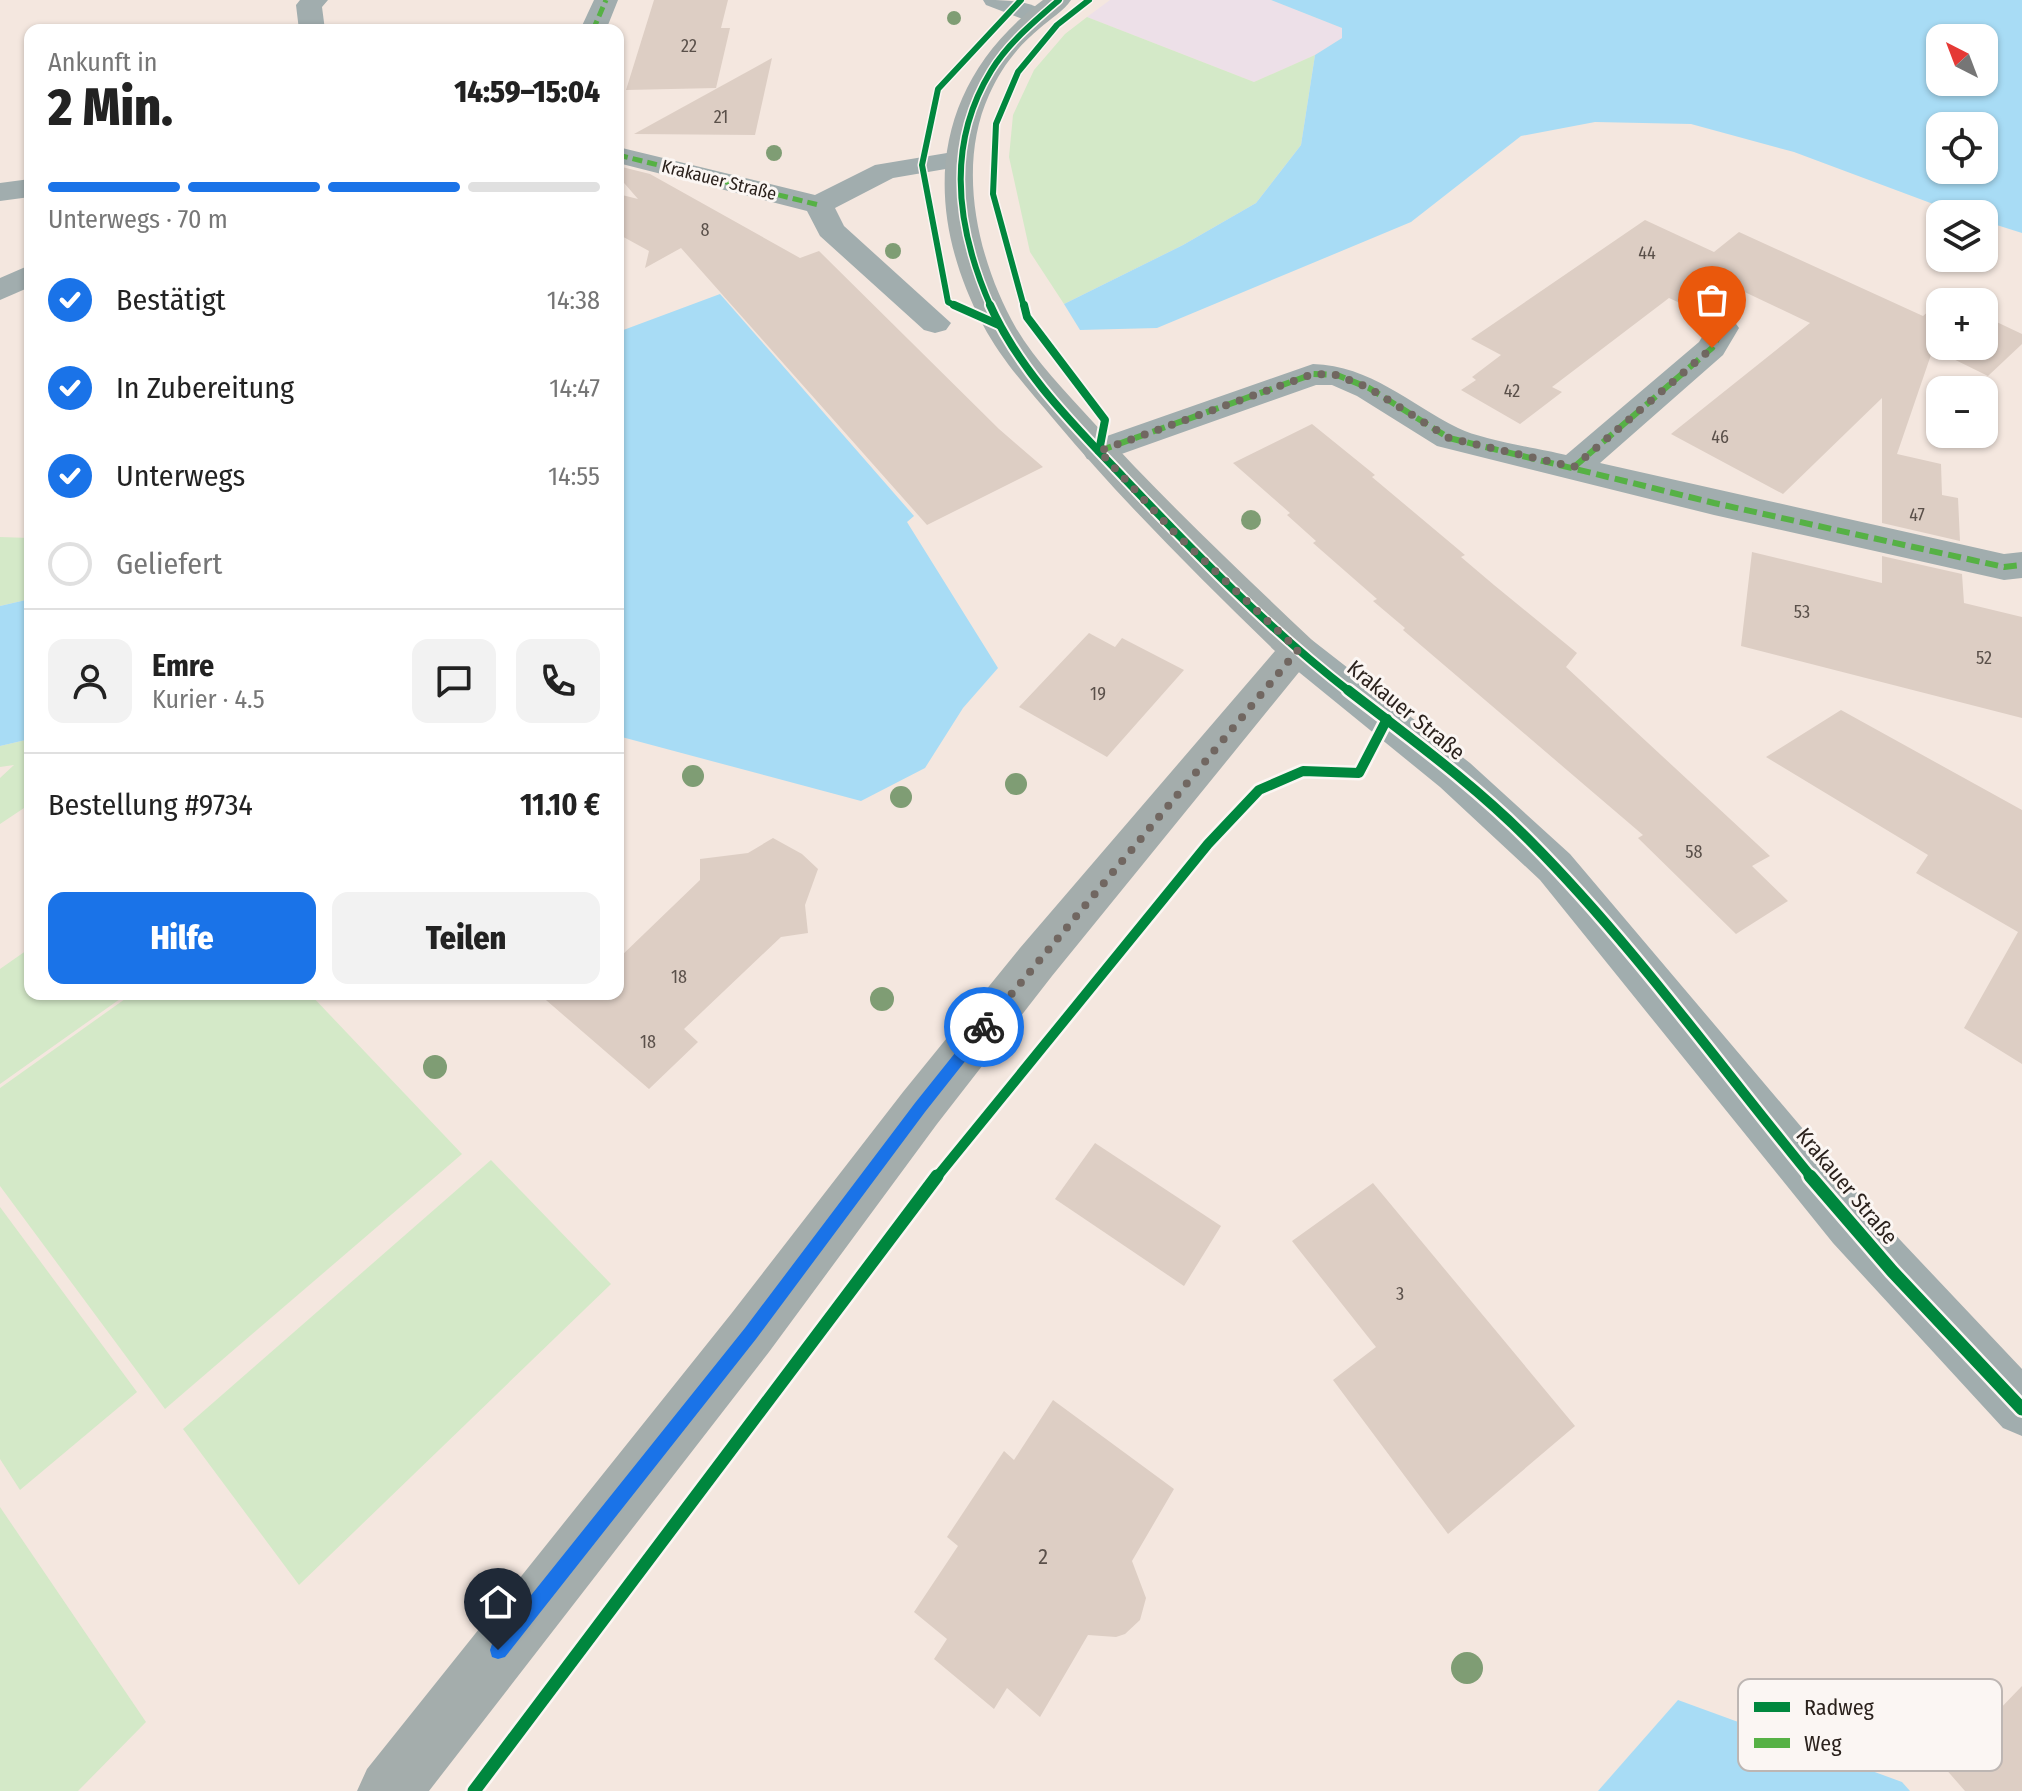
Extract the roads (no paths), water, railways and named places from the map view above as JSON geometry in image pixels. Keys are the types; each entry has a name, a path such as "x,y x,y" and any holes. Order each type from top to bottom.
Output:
{"main road":[{"name":"Krakauer Straße","path":"1059,0 1014,37 990,68 970,109 959,159 966,243 999,325 1024,363 1173,531 1298,650"},
{"path":"389,1791 750,1333 929,1095 1046,950 1298,650"}],"street":[{"path":"311,24 309,5 316,0"},
{"path":"596,24 606,0"},
{"path":"995,0 1037,16"},
{"name":"Krakauer Straße","path":"624,156 819,205"},
{"path":"935,323 831,230 819,205 885,171 959,159"},
{"path":"0,192 24,189"},
{"path":"0,291 24,277"},
{"path":"1574,467 1712,348 1723,328"},
{"path":"1099,451 1313,374 1337,375 1369,388 1449,438 1714,503 2004,567 2022,565"},
{"name":"Krakauer Straße","path":"1298,650 1455,775 1555,867 1851,1225 2022,1409"}],"water":[{"path":"1271,0 2022,0 2022,233 1998,225 1998,200 1926,201 1794,152 1691,124 1595,122 1521,136 1411,222 1157,328 1080,330 1064,304 1183,245 1256,203 1301,145 1315,55 1342,38 1342,28"},
{"path":"720,294 914,516 907,522 998,668 963,708 925,768 861,801 624,738 624,330"},
{"path":"24,600 24,740 0,746 0,606"},
{"path":"1678,1700 1738,1722 1738,1771 1872,1771 1902,1782 1910,1791 1598,1791"}]}
